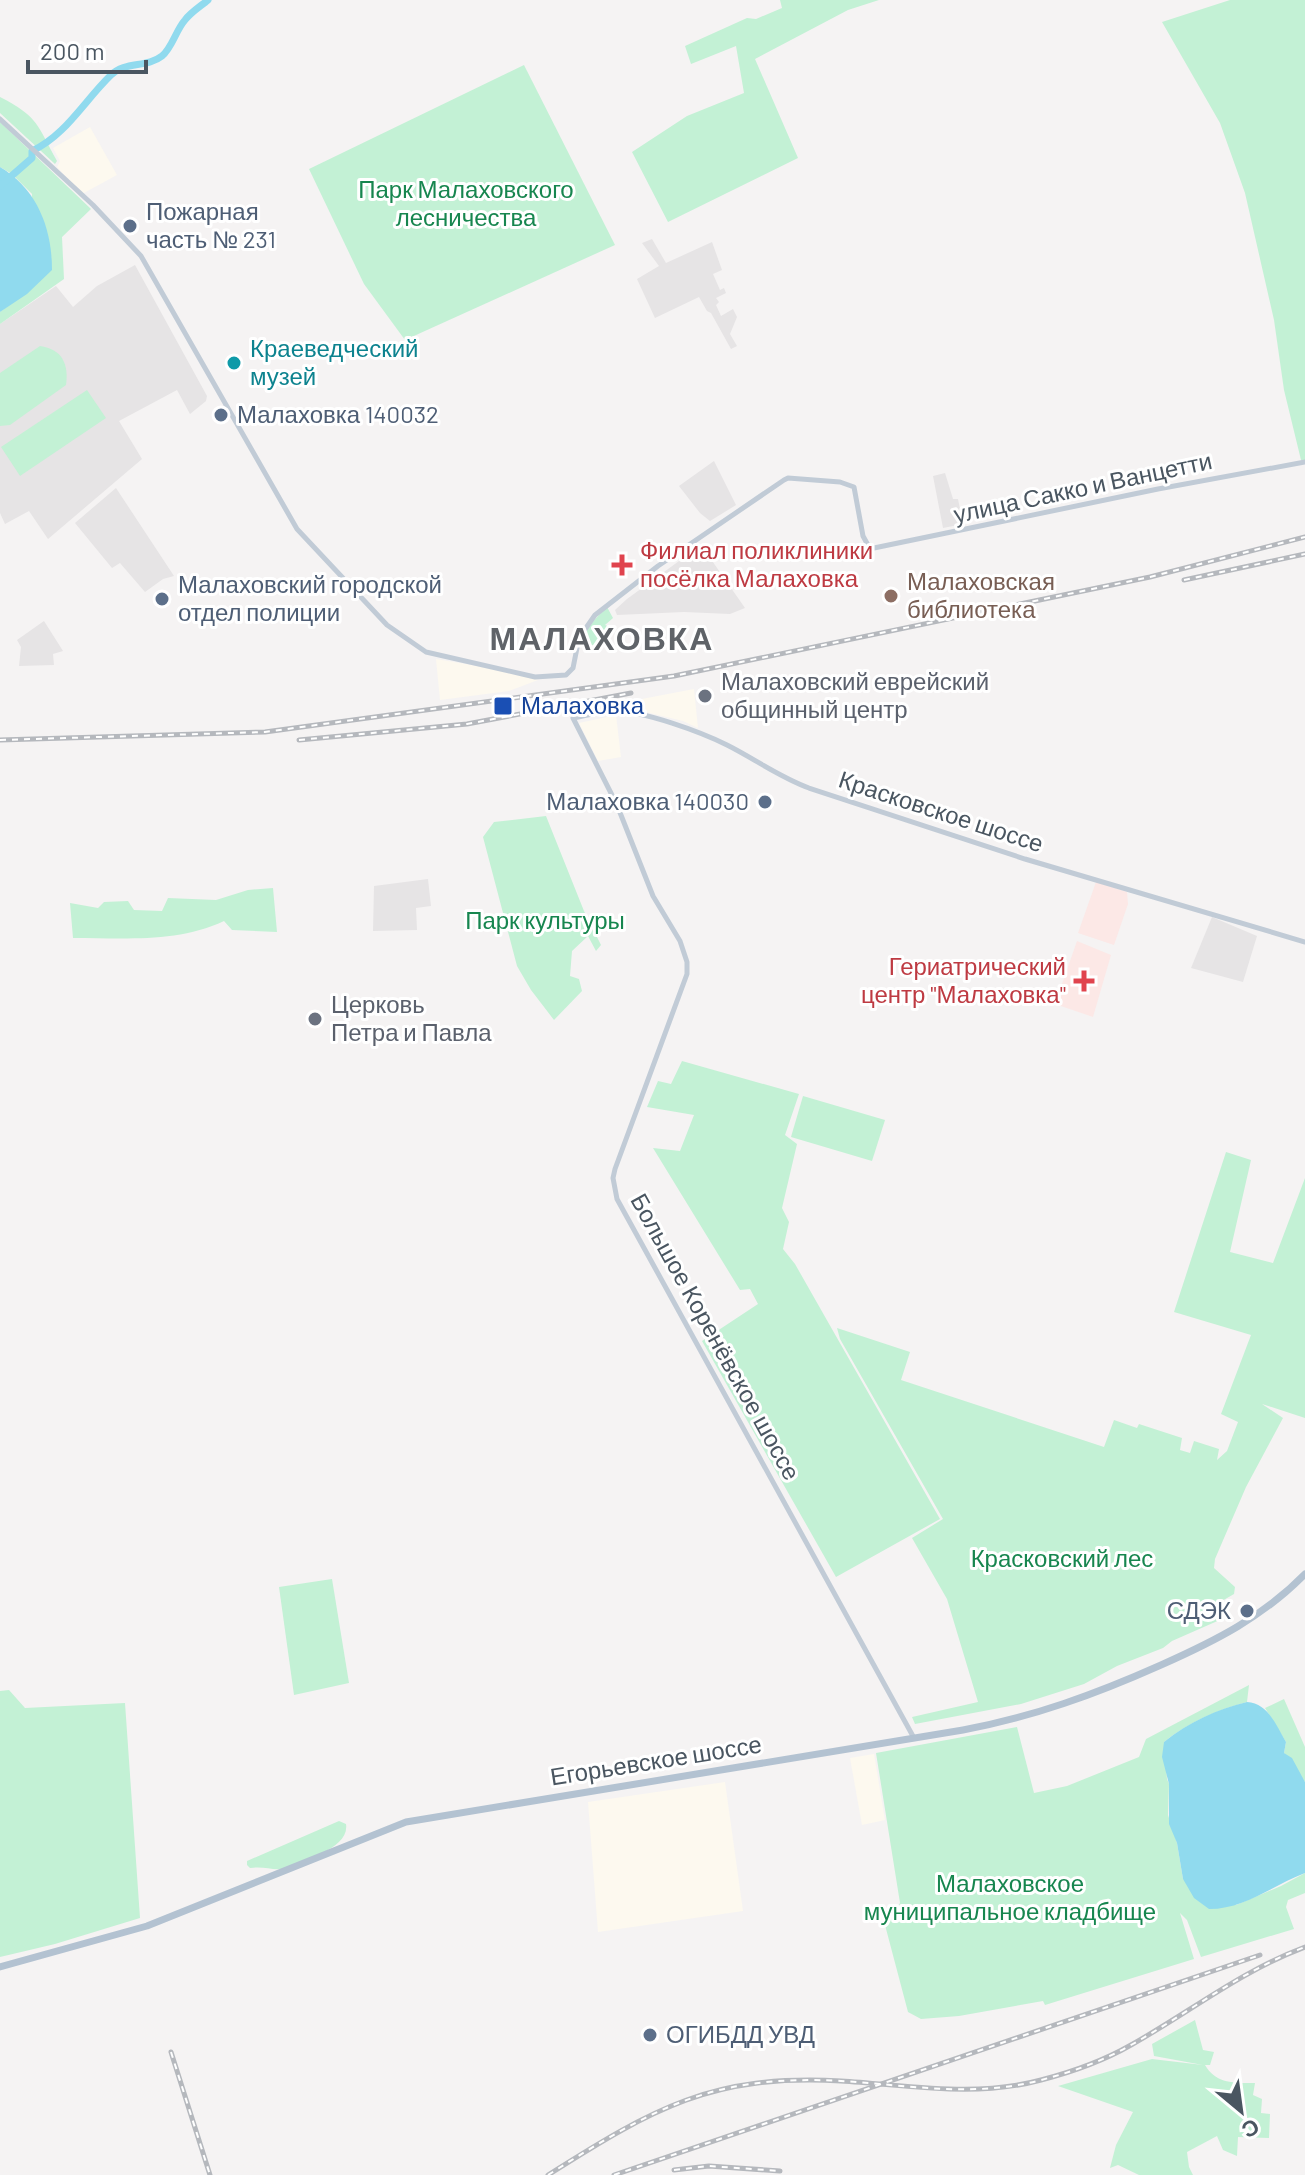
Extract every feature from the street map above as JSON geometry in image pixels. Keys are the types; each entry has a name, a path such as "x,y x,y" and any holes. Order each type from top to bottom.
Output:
{"main road":[{"name":"улица Сакко и Ванцетти","path":"0,119 52,166 141,256 297,529 395,631 429,654 546,678 571,671 579,638 595,615 649,573 788,478 840,482 854,487 859,523 869,547 883,548 1158,489 1305,462"},
{"name":"Красковское шоссе","path":"573,718 613,711 677,726 727,745 790,781 809,788 1034,861 1305,942"},
{"name":"Большое Коренёвское шоссе","path":"573,718 617,805 648,884 680,941 687,962 687,974 615,1169 613,1178 617,1199 914,1738"},
{"name":"Егорьевское шоссе","path":"0,1967 147,1926 406,1822 914,1738 1032,1715 1134,1677 1237,1629 1262,1613 1305,1574"}],"shaded area":[{"path":"90,127 117,175 82,194 57,167 60,161 53,148"},
{"path":"652,239 666,263 712,242 722,270 713,274 720,290 724,288 726,293 716,298 719,302 716,305 721,316 733,309 737,317 730,334 737,346 731,349 699,297 655,318 637,279 659,266 642,243"},
{"path":"135,265 207,396 206,401 190,414 177,390 119,421 142,459 48,539 29,511 5,524 0,513 0,324 56,286 73,307 97,286"},
{"path":"714,461 736,505 710,521 679,486"},
{"path":"945,473 953,499 958,499 963,524 943,528 933,476"},
{"path":"116,488 174,576 163,579 145,592 120,563 112,568 75,523"},
{"path":"701,545 745,608 730,614 684,612 617,615 615,610 627,599"},
{"path":"44,621 63,651 53,654 54,665 19,666 21,647 17,640"},
{"path":"436,659 538,680 509,691 440,700"},
{"path":"694,689 698,728 683,721 625,707 626,702"},
{"path":"616,715 621,757 598,761 579,723"},
{"path":"428,879 431,906 416,908 417,930 373,931 374,886"},
{"name":"Гериатрический центр \"Малаховка\"","path":"1096,882 1127,892 1128,904 1114,945 1078,933"},
{"path":"1212,917 1257,936 1243,982 1191,968"},
{"name":"Гериатрический центр \"Малаховка\"","path":"1077,941 1111,955 1093,1017 1055,1004"},
{"path":"874,1754 885,1820 862,1825 850,1758"},
{"path":"725,1782 743,1911 598,1932 588,1802"}],"green space":[{"path":"780,0 879,0 848,10 755,59 798,158 668,222 632,152 687,116 744,93 736,46 691,64 685,46 747,18 756,19 782,8"},
{"path":"1230,0 1305,0 1305,460 1301,460 1284,390 1274,320 1245,193 1220,123 1162,22"},
{"name":"Парк Малаховского лесничества","path":"524,65 615,245 405,340 364,284 309,169"},
{"path":"0,97 23,110 36,123 57,161 55,164 0,113"},
{"path":"0,122 91,209 62,237 64,279 0,324 0,312 28,291 32,194 0,167"},
{"path":"40,346 59,354 65,364 66,385 10,425 0,426 0,373"},
{"path":"87,390 106,418 20,476 1,447"},
{"path":"607,607 613,618 605,625 612,628 607,644 580,646 591,625"},
{"name":"Парк культуры","path":"546,816 601,945 596,951 588,936 572,951 570,976 579,979 582,991 554,1020 517,966 483,837 494,822"},
{"path":"273,888 277,932 232,930 224,921 169,936 73,938 70,903 98,908 104,902 128,901 134,910 162,911 168,898 216,900 248,890"},
{"path":"682,1061 799,1094 785,1135 797,1144 782,1208 789,1222 783,1249 795,1264 940,1519 836,1577 702,1341 758,1304 750,1289 740,1290 653,1148 680,1151 694,1115 647,1107 658,1081 671,1084"},
{"path":"803,1096 885,1120 872,1161 791,1137"},
{"name":"Красковский лес","path":"1226,1152 1251,1160 1230,1252 1273,1263 1305,1178 1305,1418 1262,1404 1283,1418 1246,1487 1215,1559 1214,1568 1235,1587 1234,1594 1215,1605 1222,1619 1084,1684 1021,1704 915,1724 912,1717 978,1702 947,1599 912,1538 943,1519 840,1339 837,1328 910,1352 901,1380 1104,1447 1114,1420 1137,1428 1139,1424 1182,1438 1180,1450 1190,1453 1194,1441 1219,1449 1217,1460 1227,1451 1238,1422 1221,1414 1251,1335 1174,1312"},
{"path":"332,1579 349,1683 294,1695 279,1587"},
{"name":"Малаховское муниципальное кладбище","path":"1249,1685 1247,1702 1183,1728 1164,1742 1169,1784 1168,1815 1183,1879 1236,1905 1305,1873 1305,1893 1288,1900 1286,1907 1294,1929 1201,1957 1187,1920 1180,1913 1194,1959 1045,2005 1043,2001 959,2016 921,2019 908,2012 885,1925 900,1903 876,1753 1017,1727 1034,1793 1067,1786 1139,1757 1146,1739"},
{"path":"9,1690 25,1708 125,1703 140,1918 0,1957 0,1691"},
{"path":"1284,1699 1305,1747 1305,1782 1284,1753 1286,1742 1265,1708"},
{"path":"339,1821 346,1824 345,1833 333,1847 323,1852 282,1869 250,1868 247,1865 247,1861"},
{"path":"1195,2020 1203,2050 1214,2052 1210,2065 1205,2065 1209,2071 1226,2081 1255,2083 1253,2095 1262,2099 1261,2113 1270,2114 1269,2138 1238,2137 1237,2156 1223,2150 1217,2136 1187,2152 1193,2175 1139,2175 1118,2165 1110,2168 1116,2145 1133,2112 1058,2086 1152,2059 1203,2065 1154,2056 1152,2044"}],"water":[{"path":"0,167 24,186 40,211 49,239 52,270 27,294 0,312"},
{"path":"1247,1702 1261,1706 1271,1716 1286,1742 1284,1753 1292,1758 1305,1782 1305,1873 1247,1901 1209,1909 1194,1898 1183,1879 1177,1843 1169,1824 1169,1784 1162,1757 1164,1742 1204,1717"}],"waterway":[{"path":"0,186 32,158 32,151 65,127 111,75 162,56 185,20 208,0"}],"railway":[{"path":"0,740 265,732 674,676 1150,577 1305,537"},
{"path":"1184,580 1305,554"},
{"path":"299,740 467,724 631,693"},
{"path":"548,2175 653,2114 686,2100 756,2083 841,2081 966,2089 1041,2080 1120,2051 1237,1980 1305,1947"},
{"path":"614,2175 1260,1955"},
{"path":"171,2052 210,2175"},
{"path":"674,2170 709,2166 780,2171"}],"place":[{"name":"Пожарная часть № 231","path":"130,226"},
{"name":"Краеведческий музей","path":"234,363"},
{"name":"Малаховка 140032","path":"221,415"},
{"name":"Филиал поликлиники посёлка Малаховка","path":"622,565"},
{"name":"Малаховская библиотека","path":"891,596"},
{"name":"Малаховский городской отдел полиции","path":"162,599"},
{"name":"Малаховский еврейский общинный центр","path":"705,696"},
{"name":"Малаховка","path":"503,706"},
{"name":"Малаховка 140030","path":"765,802"},
{"name":"Гериатрический центр \"Малаховка\"","path":"1084,981"},
{"name":"Церковь Петра и Павла","path":"315,1019"},
{"name":"СДЭК","path":"1247,1611"},
{"name":"ОГИБДД УВД","path":"650,2035"}],"district":[{"name":"МАЛАХОВКА","path":"602,639"}]}
